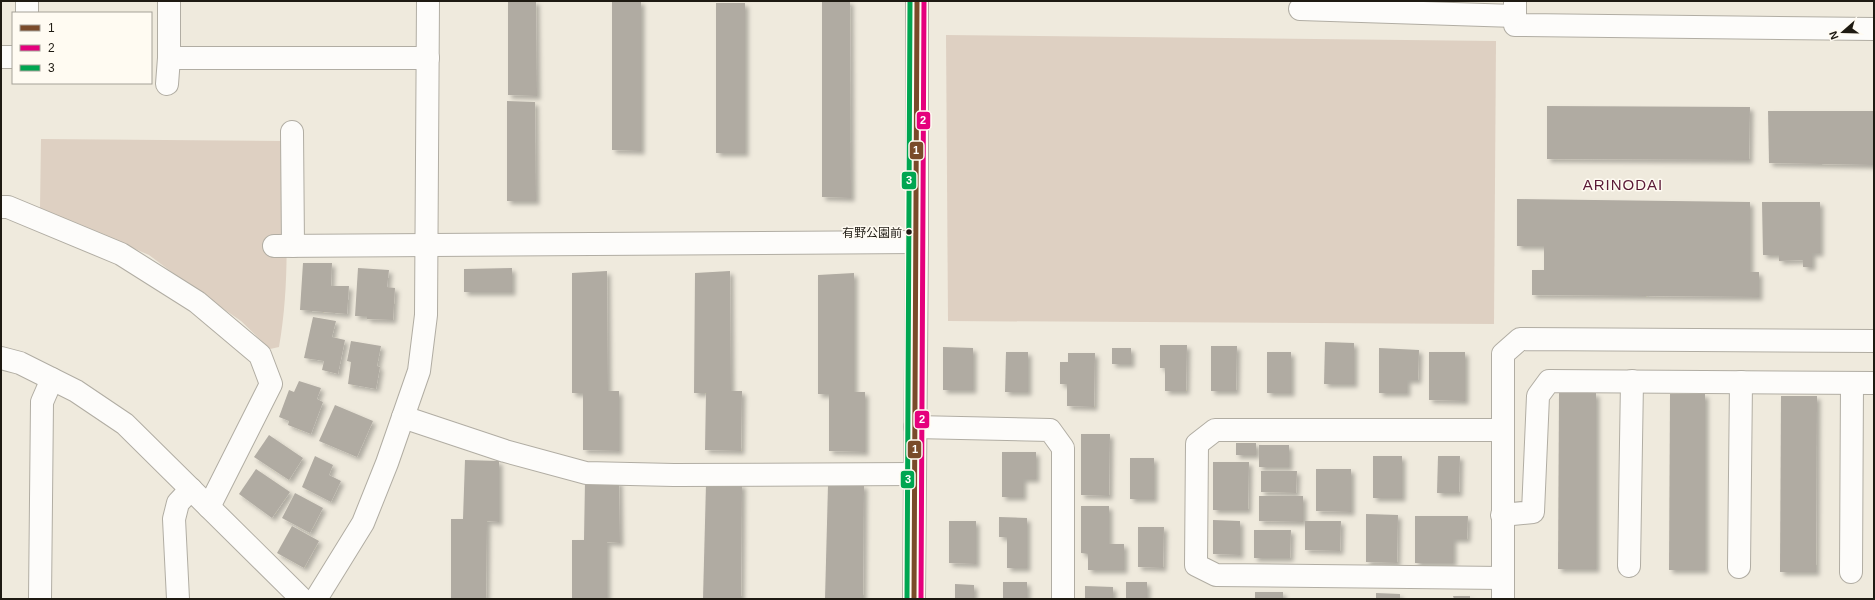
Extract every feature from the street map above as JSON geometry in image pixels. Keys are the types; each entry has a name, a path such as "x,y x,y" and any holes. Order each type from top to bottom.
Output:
{"street":[{"path":"27,1 27,12"},
{"path":"167,84 169,58 169,1"},
{"path":"316,599 363,523 387,463 419,372 426,315 428,1"},
{"path":"914,599 917,242 917,1"},
{"path":"1300,9 1515,9 1515,25 1874,29"},
{"path":"1,57 12,56"},
{"path":"169,58 428,58"},
{"path":"292,132 283,246 917,242"},
{"path":"1,207 8,207 121,254 197,302 260,355 271,384 209,507"},
{"path":"1503,430 1215,430 1197,444 1196,565 1216,575 1503,588 1502,515 1503,430 1503,354 1520,339 1874,341"},
{"path":"1,358 20,363 76,390 125,424 302,599"},
{"path":"40,599 42,402 52,379"},
{"path":"1502,515 1533,512 1538,396 1549,381 1874,383"},
{"path":"1629,566 1632,381"},
{"path":"1739,567 1741,382"},
{"path":"1851,572 1852,383"},
{"path":"403,417 505,451 586,473 915,474"},
{"path":"915,427 1050,430 1063,448 1063,599"},
{"path":"178,599 174,519 178,503 191,489"}],"shaded area":[{"path":"946,35 1496,41 1494,324 948,321"},
{"path":"41,139 283,141 287,244 285,296 279,347 270,349 241,321 149,255 40,208"}],"building":[{"path":"508,1 536,1 537,96 508,95"},
{"path":"612,1 641,1 641,151 612,150"},
{"path":"822,1 850,1 851,198 822,197"},
{"path":"716,3 745,3 745,153 716,153"},
{"path":"507,101 535,102 536,201 507,201"},
{"path":"1547,106 1750,107 1749,160 1547,159"},
{"path":"1768,111 1874,111 1874,165 1769,163"},
{"path":"1517,199 1750,202 1750,272 1759,272 1759,297 1532,295 1532,270 1544,270 1544,246 1517,246"},
{"path":"1762,202 1820,202 1820,253 1812,253 1812,267 1803,267 1803,260 1779,261 1779,255 1763,255"},
{"path":"303,263 332,263 331,286 349,286 347,314 300,310"},
{"path":"358,268 389,270 387,287 395,288 393,320 367,319 367,316 355,316"},
{"path":"512,268 512,292 464,292 464,269"},
{"path":"607,271 608,391 619,391 619,451 583,450 583,393 572,393 572,273"},
{"path":"730,271 731,391 742,391 741,451 705,450 706,393 694,393 695,273"},
{"path":"854,273 854,392 865,392 865,452 829,451 829,394 818,394 818,275"},
{"path":"313,317 336,321 332,337 345,340 338,374 322,370 324,361 304,358"},
{"path":"351,341 381,346 377,366 380,367 376,389 348,384 351,362 347,361"},
{"path":"1325,342 1354,343 1354,384 1324,384"},
{"path":"1160,345 1187,345 1186,391 1165,391 1165,368 1160,368"},
{"path":"1211,346 1237,346 1236,391 1211,391"},
{"path":"943,347 973,348 973,390 943,390"},
{"path":"1112,348 1131,348 1131,364 1112,364"},
{"path":"1379,348 1419,350 1418,380 1407,380 1407,393 1379,393"},
{"path":"1006,352 1028,352 1028,392 1005,392"},
{"path":"1267,352 1291,352 1291,393 1267,393"},
{"path":"1429,352 1465,352 1465,401 1429,400"},
{"path":"1068,353 1095,353 1094,407 1067,406 1067,384 1060,384 1060,362 1068,362"},
{"path":"299,381 321,388 317,399 323,402 311,434 288,425 289,421 279,417 289,390 294,392"},
{"path":"1559,393 1596,393 1596,569 1558,569"},
{"path":"1670,394 1705,394 1705,570 1669,570"},
{"path":"1781,396 1817,396 1816,572 1780,572"},
{"path":"335,405 373,421 357,457 319,441"},
{"path":"1081,434 1110,434 1109,496 1081,495"},
{"path":"269,435 303,458 289,480 254,457"},
{"path":"1236,443 1256,443 1256,455 1236,455"},
{"path":"1259,445 1289,445 1289,467 1259,467"},
{"path":"1002,452 1036,452 1036,479 1023,479 1023,497 1002,497"},
{"path":"315,456 333,465 329,475 341,481 331,502 302,487"},
{"path":"1373,456 1402,456 1402,498 1373,498"},
{"path":"1438,456 1460,456 1459,493 1437,493"},
{"path":"1130,458 1154,458 1154,499 1130,499"},
{"path":"465,460 499,461 499,522 487,521 486,599 451,599 451,519 463,519"},
{"path":"1213,462 1249,462 1248,510 1213,510"},
{"path":"256,469 290,492 272,518 239,494"},
{"path":"1316,469 1351,469 1351,512 1316,511"},
{"path":"1261,471 1297,471 1296,493 1261,492"},
{"path":"585,481 619,481 620,543 607,542 607,599 572,599 572,540 584,540"},
{"path":"706,484 742,484 741,599 703,599"},
{"path":"828,485 864,485 863,599 825,599"},
{"path":"295,493 323,508 310,533 282,518"},
{"path":"1259,496 1303,496 1303,522 1259,521"},
{"path":"1081,506 1109,506 1109,544 1124,544 1124,570 1088,570 1088,554 1081,553"},
{"path":"1366,514 1398,515 1397,563 1366,562"},
{"path":"1415,516 1468,516 1467,539 1453,539 1453,563 1415,563"},
{"path":"999,517 1027,518 1027,568 1007,568 1007,537 999,537"},
{"path":"1213,520 1240,521 1240,555 1213,554"},
{"path":"949,521 976,521 976,564 949,563"},
{"path":"1305,521 1341,521 1340,551 1305,550"},
{"path":"292,526 319,541 304,568 277,553"},
{"path":"1138,527 1164,527 1163,568 1138,567"},
{"path":"1254,530 1291,530 1290,558 1254,558"},
{"path":"1003,582 1027,582 1027,599 1003,599"},
{"path":"1126,582 1147,582 1147,599 1126,599"},
{"path":"955,584 974,585 974,599 955,599"},
{"path":"1085,586 1113,587 1113,599 1085,599"},
{"path":"1255,592 1283,592 1283,599 1255,599"},
{"path":"1376,593 1400,594 1400,599 1376,599"},
{"path":"1453,596 1470,596 1470,599 1454,599"}],"transit line":[{"name":"3","path":"907,599 910,1"},
{"name":"1","path":"914,599 917,1"},
{"name":"2","path":"921,599 924,1"}],"place":[{"name":"有野公園前","path":"909,232"}],"district":[{"name":"ARINODAI","path":"1623,185"}]}
